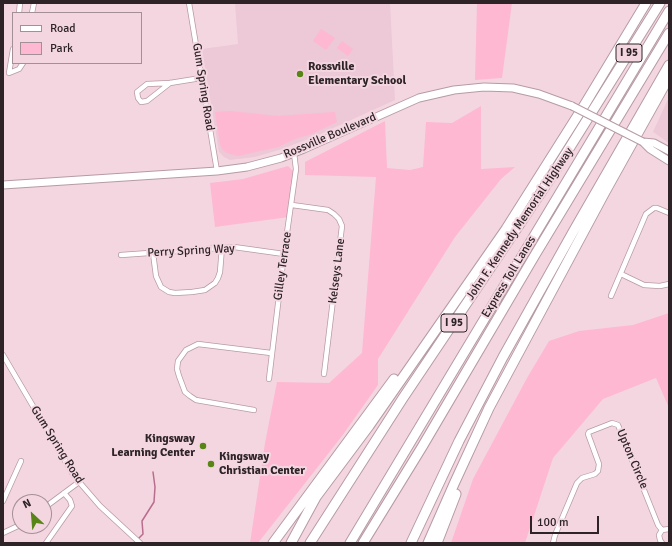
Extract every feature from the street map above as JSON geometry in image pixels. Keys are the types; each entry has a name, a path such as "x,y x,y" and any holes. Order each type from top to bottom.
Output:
{"highway":[{"path":"291,543 305,515 320,491 368,426 496,244 585,104 646,3"},
{"name":"John F. Kennedy Memorial Highway","path":"310,543 400,403 556,170 660,3"},
{"name":"Express Toll Lanes","path":"350,543 669,11"},
{"name":"Express Toll Lanes","path":"363,543 422,448 535,255 669,33"},
{"path":"411,543 450,458 489,382 669,65"},
{"path":"428,543 474,440 496,396 605,192 669,77"},
{"path":"273,543 516,212"},
{"path":"437,543 467,467 507,376"}],"main road":[{"name":"Rossville Boulevard","path":"3,185 217,172 258,164 294,153 419,98 454,90 484,87 514,88 539,94 572,106 643,142 650,149 669,161"},
{"name":"Rossville Boulevard","path":"643,142 654,143 669,151"}],"street":[{"name":"Gum Spring Road","path":"189,3 217,172"},
{"path":"9,73 12,55"},
{"path":"3,75 19,69 22,64"},
{"path":"170,83 147,101 142,102 138,98 137,92 147,84 170,83 201,78"},
{"name":"Gilley Terrace","path":"269,379 271,353 296,169 294,153"},
{"name":"Kelseys Lane","path":"292,205 328,210 339,219 342,226 324,374"},
{"path":"611,296 646,214 654,208 669,213"},
{"path":"153,253 156,276 161,287 169,292 175,293 192,292 205,290 215,284 220,272 222,247"},
{"name":"Perry Spring Way","path":"121,255 222,247 234,247 284,254"},
{"path":"621,274 644,285 660,286 669,284"},
{"path":"254,410 196,400 185,392 178,376 178,361 186,350 198,344 271,353"},
{"name":"Gum Spring Road","path":"3,355 79,482 100,506 138,541"},
{"name":"Upton Circle","path":"553,543 577,482 582,478 595,474 598,471 599,464 588,434 589,432 612,423 618,425 658,526 662,530"},
{"path":"3,501 21,461"},
{"path":"52,502 79,482"},
{"path":"46,543 72,506 70,500 64,493"},
{"path":"662,543 659,537 662,530 669,529"}],"shaded area":[{"name":"Rossville Elementary School","path":"235,3 390,3 395,100 316,136 282,149 255,157 230,160 224,157 219,152 202,49 238,44"},
{"path":"669,97 669,143 653,132"}],"green space":[{"path":"477,3 512,3 502,78 475,80"},
{"path":"321,29 335,38 326,50 313,41"},
{"path":"342,41 353,49 348,56 337,48"},
{"path":"481,106 481,169 515,167 501,179 455,237 378,359 378,385 342,436 258,543 250,543 265,443 277,382 329,383 362,353 376,177 305,175 305,162 385,121 387,168 410,170 423,167 426,122 452,123"},
{"path":"230,111 277,116 335,112 337,122 312,134 295,139 278,147 238,156 227,153 222,149 220,144 215,112"},
{"path":"288,166 296,174 289,217 215,227 210,183 243,179"},
{"path":"669,313 669,408 656,378 603,399 553,458 525,543 451,543 473,479 527,378 549,341 579,331 633,325"}],"waterway":[{"path":"134,543 143,534 142,521 154,502 155,487 153,472"}],"place":[{"name":"Rossville Elementary School","path":"300,74"},
{"name":"Kingsway Learning Center","path":"203,446"},
{"name":"Kingsway Christian Center","path":"211,464"}]}
